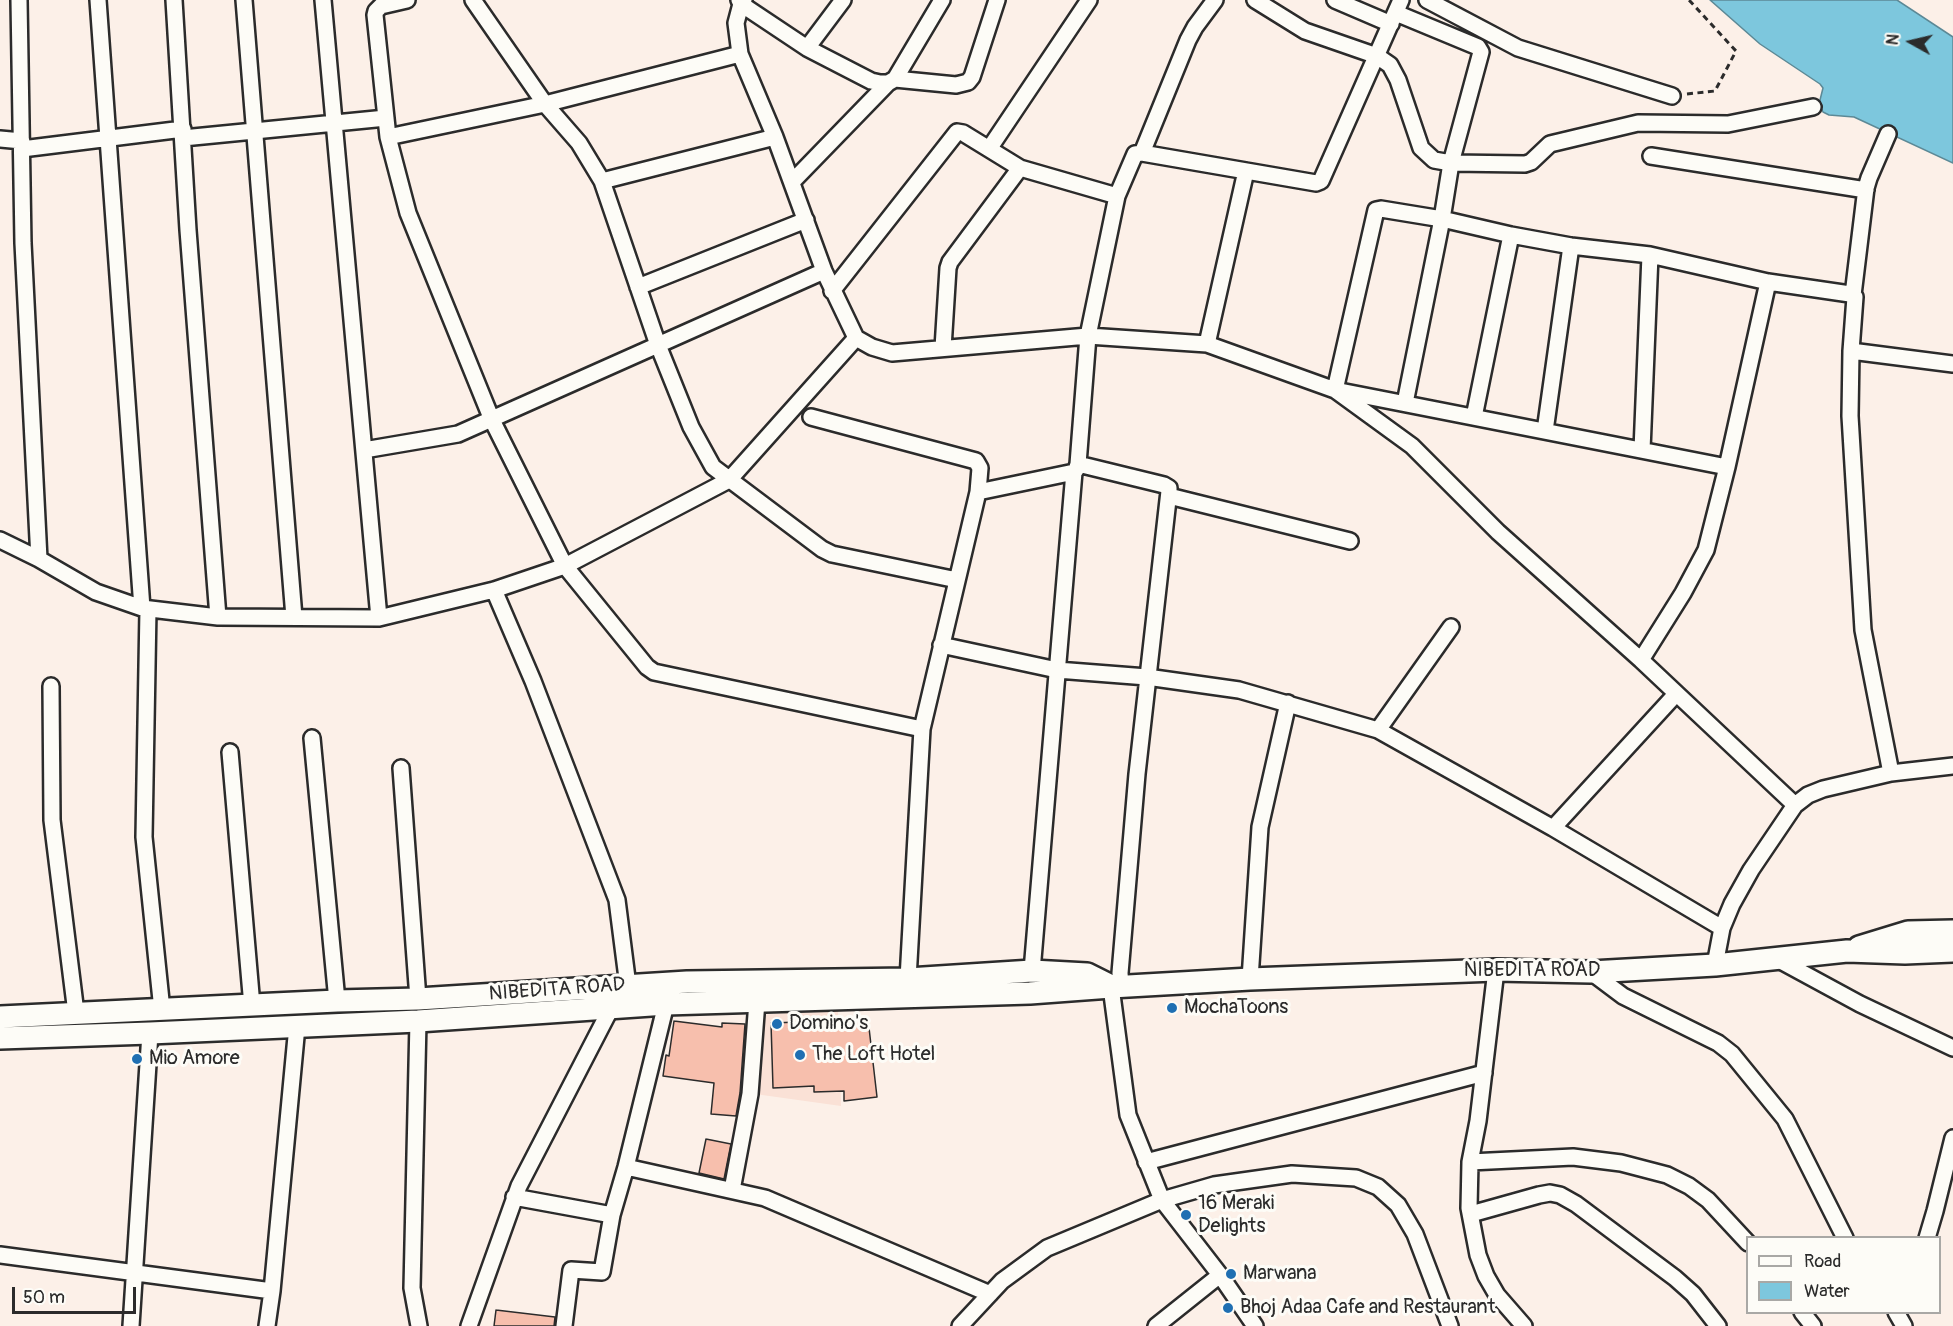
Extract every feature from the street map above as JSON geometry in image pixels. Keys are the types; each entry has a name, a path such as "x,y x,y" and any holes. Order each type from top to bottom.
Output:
{"street":[{"path":"19,0 24,254 39,559"},
{"path":"98,0 145,608 144,837 162,1010"},
{"path":"174,0 218,617"},
{"path":"244,0 294,618"},
{"path":"323,0 379,618"},
{"path":"407,0 381,6 375,15 388,137 408,213 492,420 565,566 647,667 654,672 922,729"},
{"path":"472,0 545,104 579,143 602,181 658,345 692,427 713,467 831,554 957,580"},
{"path":"807,48 843,0"},
{"path":"792,182 891,81 942,0"},
{"path":"997,0 972,77 968,82 956,85 872,81 807,48 741,1 736,23 741,54 775,137 832,291 856,338 872,348 892,353 1088,336 1207,344 1335,390 1727,467"},
{"path":"989,149 1089,0"},
{"path":"1142,153 1188,40 1215,0"},
{"path":"1255,0 1305,31 1385,60 1394,70 1421,148 1434,160 1451,163 1525,164 1531,162 1550,144 1638,123 1728,124 1813,107"},
{"path":"1335,0 1396,12 1480,49 1451,163 1405,403"},
{"path":"1427,0 1518,48 1672,96"},
{"path":"1032,971 1088,336 1117,196 1136,154 1142,153 1316,183 1322,181 1396,12"},
{"path":"388,137 545,104 741,54"},
{"path":"0,139 22,145 183,133 255,132 386,118"},
{"path":"832,291 957,132 963,133 1020,168 1117,196"},
{"path":"1888,134 1866,190 1853,296 1855,302 1851,351 1850,416 1863,630 1891,773"},
{"path":"602,181 775,137"},
{"path":"1651,156 1866,190"},
{"path":"943,348 948,267 1020,168"},
{"path":"1207,344 1246,171"},
{"path":"1335,390 1376,210 1381,208 1571,246 1650,255 1768,282 1853,296"},
{"path":"638,286 806,220"},
{"path":"1474,417 1511,235"},
{"path":"1545,431 1571,246"},
{"path":"1642,450 1650,255"},
{"path":"364,450 458,434 824,271"},
{"path":"1641,660 1704,556 1727,467 1768,282"},
{"path":"0,540 39,559 96,592 145,608 218,617 379,618 494,590 565,566 729,480 856,338"},
{"path":"1851,351 1953,364"},
{"path":"1335,390 1412,446 1498,532 1641,660 1795,805"},
{"path":"811,417 976,461 980,468 978,492 922,729 908,979"},
{"path":"978,492 1076,468 1164,485 1168,488 1169,496 1137,774 1120,973 1116,986 1128,1115 1162,1200 1220,1275 1255,1326"},
{"path":"1169,496 1350,541"},
{"path":"494,590 533,681 617,900 628,986"},
{"path":"1378,730 1451,627"},
{"path":"941,645 1057,670 1147,677 1239,690 1378,730 1553,828 1722,928"},
{"path":"51,687 52,820 76,1013 76,1035"},
{"path":"1553,828 1676,694"},
{"path":"1250,979 1260,827 1288,703"},
{"path":"312,738 337,1001"},
{"path":"230,752 252,1006"},
{"path":"1714,965 1722,928 1732,904 1751,870 1795,805 1808,795 1822,789 1891,773 1953,766"},
{"path":"401,768 418,999 412,1288 419,1326"},
{"path":"1847,951 1908,932 1953,931"},
{"name":"NIBEDITA ROAD","path":"0,1038 418,1021 666,1004 1030,993 1250,979 1496,970 1591,972 1714,965 1847,951 1905,953 1953,951"},
{"path":"1778,959 1860,1004 1953,1048"},
{"path":"1496,970 1478,1121 1470,1162 1471,1214 1478,1255 1486,1276 1497,1295 1524,1326"},
{"name":"NIBEDITA ROAD","path":"0,1017 418,999 687,982 908,979 1032,971 1087,974 1116,986"},
{"path":"1591,972 1623,996 1718,1043 1732,1054 1785,1119 1844,1236"},
{"path":"732,1190 750,1094 757,1001"},
{"path":"564,1326 571,1270 602,1272 612,1215 666,1004"},
{"path":"469,1326 514,1197 611,1008"},
{"path":"267,1326 297,1026"},
{"path":"131,1326 150,1033"},
{"path":"1146,1162 1484,1073"},
{"path":"1928,1236 1953,1138"},
{"path":"1470,1162 1573,1157 1621,1162 1667,1175 1689,1186 1707,1200 1746,1241"},
{"path":"626,1167 773,1200 990,1294"},
{"path":"960,1326 1002,1281 1047,1248 1162,1200 1214,1185 1292,1174 1356,1178 1378,1187 1398,1205 1415,1234 1450,1326"},
{"path":"1471,1214 1539,1194 1550,1193 1560,1196 1576,1204 1675,1278 1693,1294 1718,1326"},
{"path":"514,1197 612,1215"},
{"path":"0,1255 272,1291"},
{"path":"1156,1326 1220,1275"},
{"path":"1804,1314 1813,1326"}],"path":[{"path":"1672,96 1715,91 1736,51 1689,0"}],"shaded area":[{"path":"838,1009 841,1106 755,1094 762,1015"}],"water":[{"path":"1710,0 1897,0 1953,37 1953,163 1854,117 1829,115 1823,112 1819,104 1823,88 1820,84 1760,44"}],"building":[{"path":"868,1019 877,1097 844,1101 844,1091 814,1092 814,1086 773,1088 771,1023 827,1021 827,1024"},
{"path":"674,1021 722,1027 722,1023 745,1024 736,1116 711,1114 714,1083 663,1076 666,1055 669,1056"},
{"path":"706,1139 731,1144 724,1179 699,1173"},
{"path":"496,1310 555,1317 554,1326 494,1326"}],"place":[{"name":"MochaToons","path":"1172,1008"},
{"name":"Domino's","path":"777,1024"},
{"name":"The Loft Hotel","path":"800,1055"},
{"name":"Mio Amore","path":"137,1059"},
{"name":"16 Meraki Delights","path":"1186,1215"},
{"name":"Marwana","path":"1231,1274"},
{"name":"Bhoj Adaa Cafe and Restaurant","path":"1228,1308"}]}
